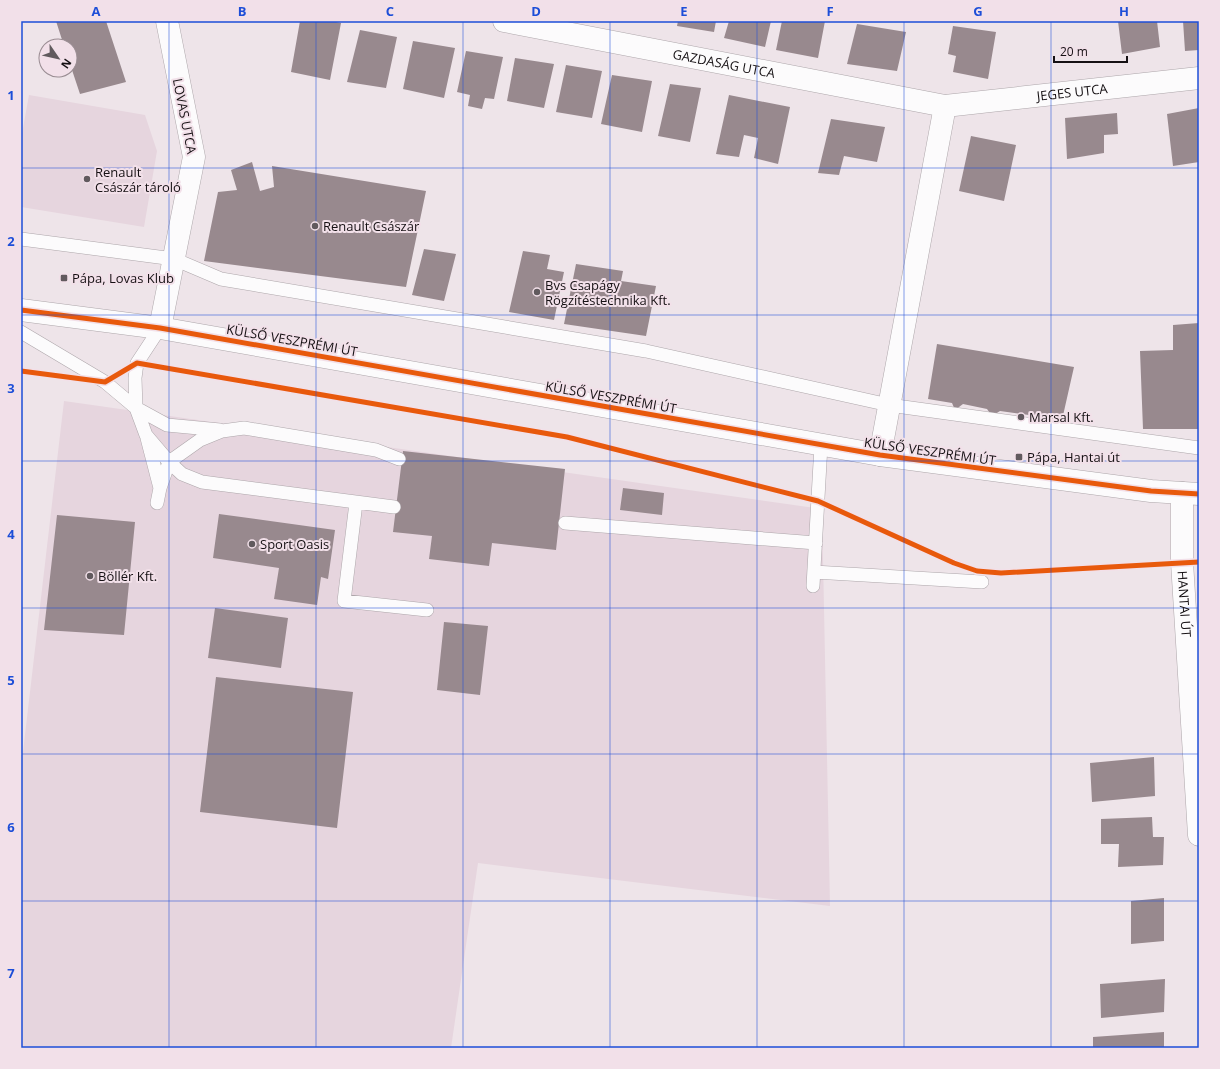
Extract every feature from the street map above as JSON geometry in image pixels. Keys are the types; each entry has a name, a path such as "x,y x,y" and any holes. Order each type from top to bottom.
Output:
{"street":[{"name":"LOVAS UTCA","path":"160,328 194,157 166,21"},
{"name":"GAZDASÁG UTCA","path":"504,21 945,106"},
{"name":"JEGES UTCA","path":"945,106 1199,78"},
{"path":"880,456 945,106"},
{"name":"KÜLSŐ VESZPRÉMI ÚT","path":"21,310 160,328 880,456 1151,491 1190,494"},
{"name":"HANTAI ÚT","path":"1190,494 1182,562 1199,835"}],"lane":[{"path":"21,239 174,259 221,279 646,351 889,405 1199,448"},
{"path":"160,328 137,364 135,378 136,408 146,435 160,488"},
{"path":"21,332 104,382 136,408 167,425 222,430 244,428 376,450 399,459"},
{"path":"157,503 160,488 169,462 200,440 222,430"},
{"path":"146,435 169,462 182,474 202,482 394,508"},
{"path":"813,586 821,445"},
{"path":"356,503 344,601 427,610"},
{"path":"565,523 816,543"},
{"path":"814,572 982,582"}],"shaded area":[{"name":"Renault Császár tároló","path":"29,95 145,115 157,151 144,227 21,207 21,139"},
{"path":"64,401 822,509 830,906 478,863 451,1048 21,1048 21,769"}],"building":[{"path":"56,21 106,21 126,82 80,94 75,78 78,78 78,38 61,38"},
{"path":"300,21 331,21 341,23 330,80 291,72"},
{"path":"678,21 716,21 714,32 677,26"},
{"path":"729,21 771,21 765,47 724,38"},
{"path":"782,21 825,21 818,58 776,50"},
{"path":"1118,21 1157,21 1160,47 1122,54"},
{"path":"1183,21 1199,21 1199,50 1185,51"},
{"path":"857,24 906,32 897,71 847,64"},
{"path":"953,26 996,32 988,79 953,72 956,56 948,54"},
{"path":"360,30 397,37 386,88 347,82"},
{"path":"413,41 455,48 444,98 403,89"},
{"path":"466,51 503,57 494,99 485,98 482,109 468,106 470,95 457,92"},
{"path":"515,58 554,64 544,108 507,101"},
{"path":"566,65 602,71 592,118 556,112"},
{"path":"612,75 652,81 642,132 601,124"},
{"path":"670,84 701,88 690,142 658,136"},
{"path":"729,95 790,107 778,164 754,158 758,138 744,135 739,157 716,154"},
{"path":"1199,108 1199,162 1173,166 1167,114"},
{"path":"1117,113 1118,134 1104,135 1104,153 1067,159 1065,118"},
{"path":"831,119 885,127 877,162 844,156 839,175 818,173"},
{"path":"971,136 1016,145 1004,201 959,191"},
{"name":"Renault Császár","path":"252,162 260,191 274,187 272,166 426,191 406,287 204,261 218,192 237,190 231,170"},
{"path":"424,249 456,254 444,301 412,295"},
{"name":"Bvs Csapágy Rögzítéstechnika Kft.","path":"523,251 550,255 547,269 564,272 554,320 509,312"},
{"path":"576,264 623,271 621,281 656,286 646,336 564,324"},
{"path":"1199,323 1199,429 1143,429 1140,351 1173,350 1173,325"},
{"path":"937,344 1074,367 1062,420 1043,418 1035,422 1029,415 1000,411 992,416 987,409 963,404 955,410 952,403 928,399"},
{"path":"403,451 565,469 556,550 492,543 489,566 429,559 432,536 393,532"},
{"path":"623,488 664,493 662,515 620,510"},
{"path":"219,514 335,530 328,579 321,577 317,605 274,599 279,568 213,558"},
{"name":"Böllér Kft.","path":"57,515 135,522 124,635 44,630"},
{"path":"215,608 288,618 281,668 208,658"},
{"path":"444,622 488,626 480,695 437,690"},
{"path":"216,677 353,692 337,828 200,812"},
{"path":"1154,757 1155,796 1092,802 1090,763"},
{"path":"1152,817 1153,837 1164,837 1163,865 1118,867 1119,844 1101,844 1101,819"},
{"path":"1164,898 1164,941 1131,944 1131,901"},
{"path":"1165,979 1164,1012 1101,1018 1100,984"},
{"path":"1164,1032 1164,1048 1093,1048 1093,1037"}],"cycle path":[{"path":"21,310 160,328 880,455 1151,491 1199,494"},
{"path":"21,371 105,382 137,363 567,437 818,501 954,563 977,571 1001,573 1199,562"}],"place":[{"name":"Renault Császár tároló","path":"87,179"},
{"name":"Renault Császár","path":"315,226"},
{"name":"Pápa, Lovas Klub","path":"64,278"},
{"name":"Bvs Csapágy Rögzítéstechnika Kft.","path":"537,292"},
{"name":"Marsal Kft.","path":"1021,417"},
{"name":"Pápa, Hantai út","path":"1019,457"},
{"name":"Sport Oasis","path":"252,544"},
{"name":"Böllér Kft.","path":"90,576"}]}
